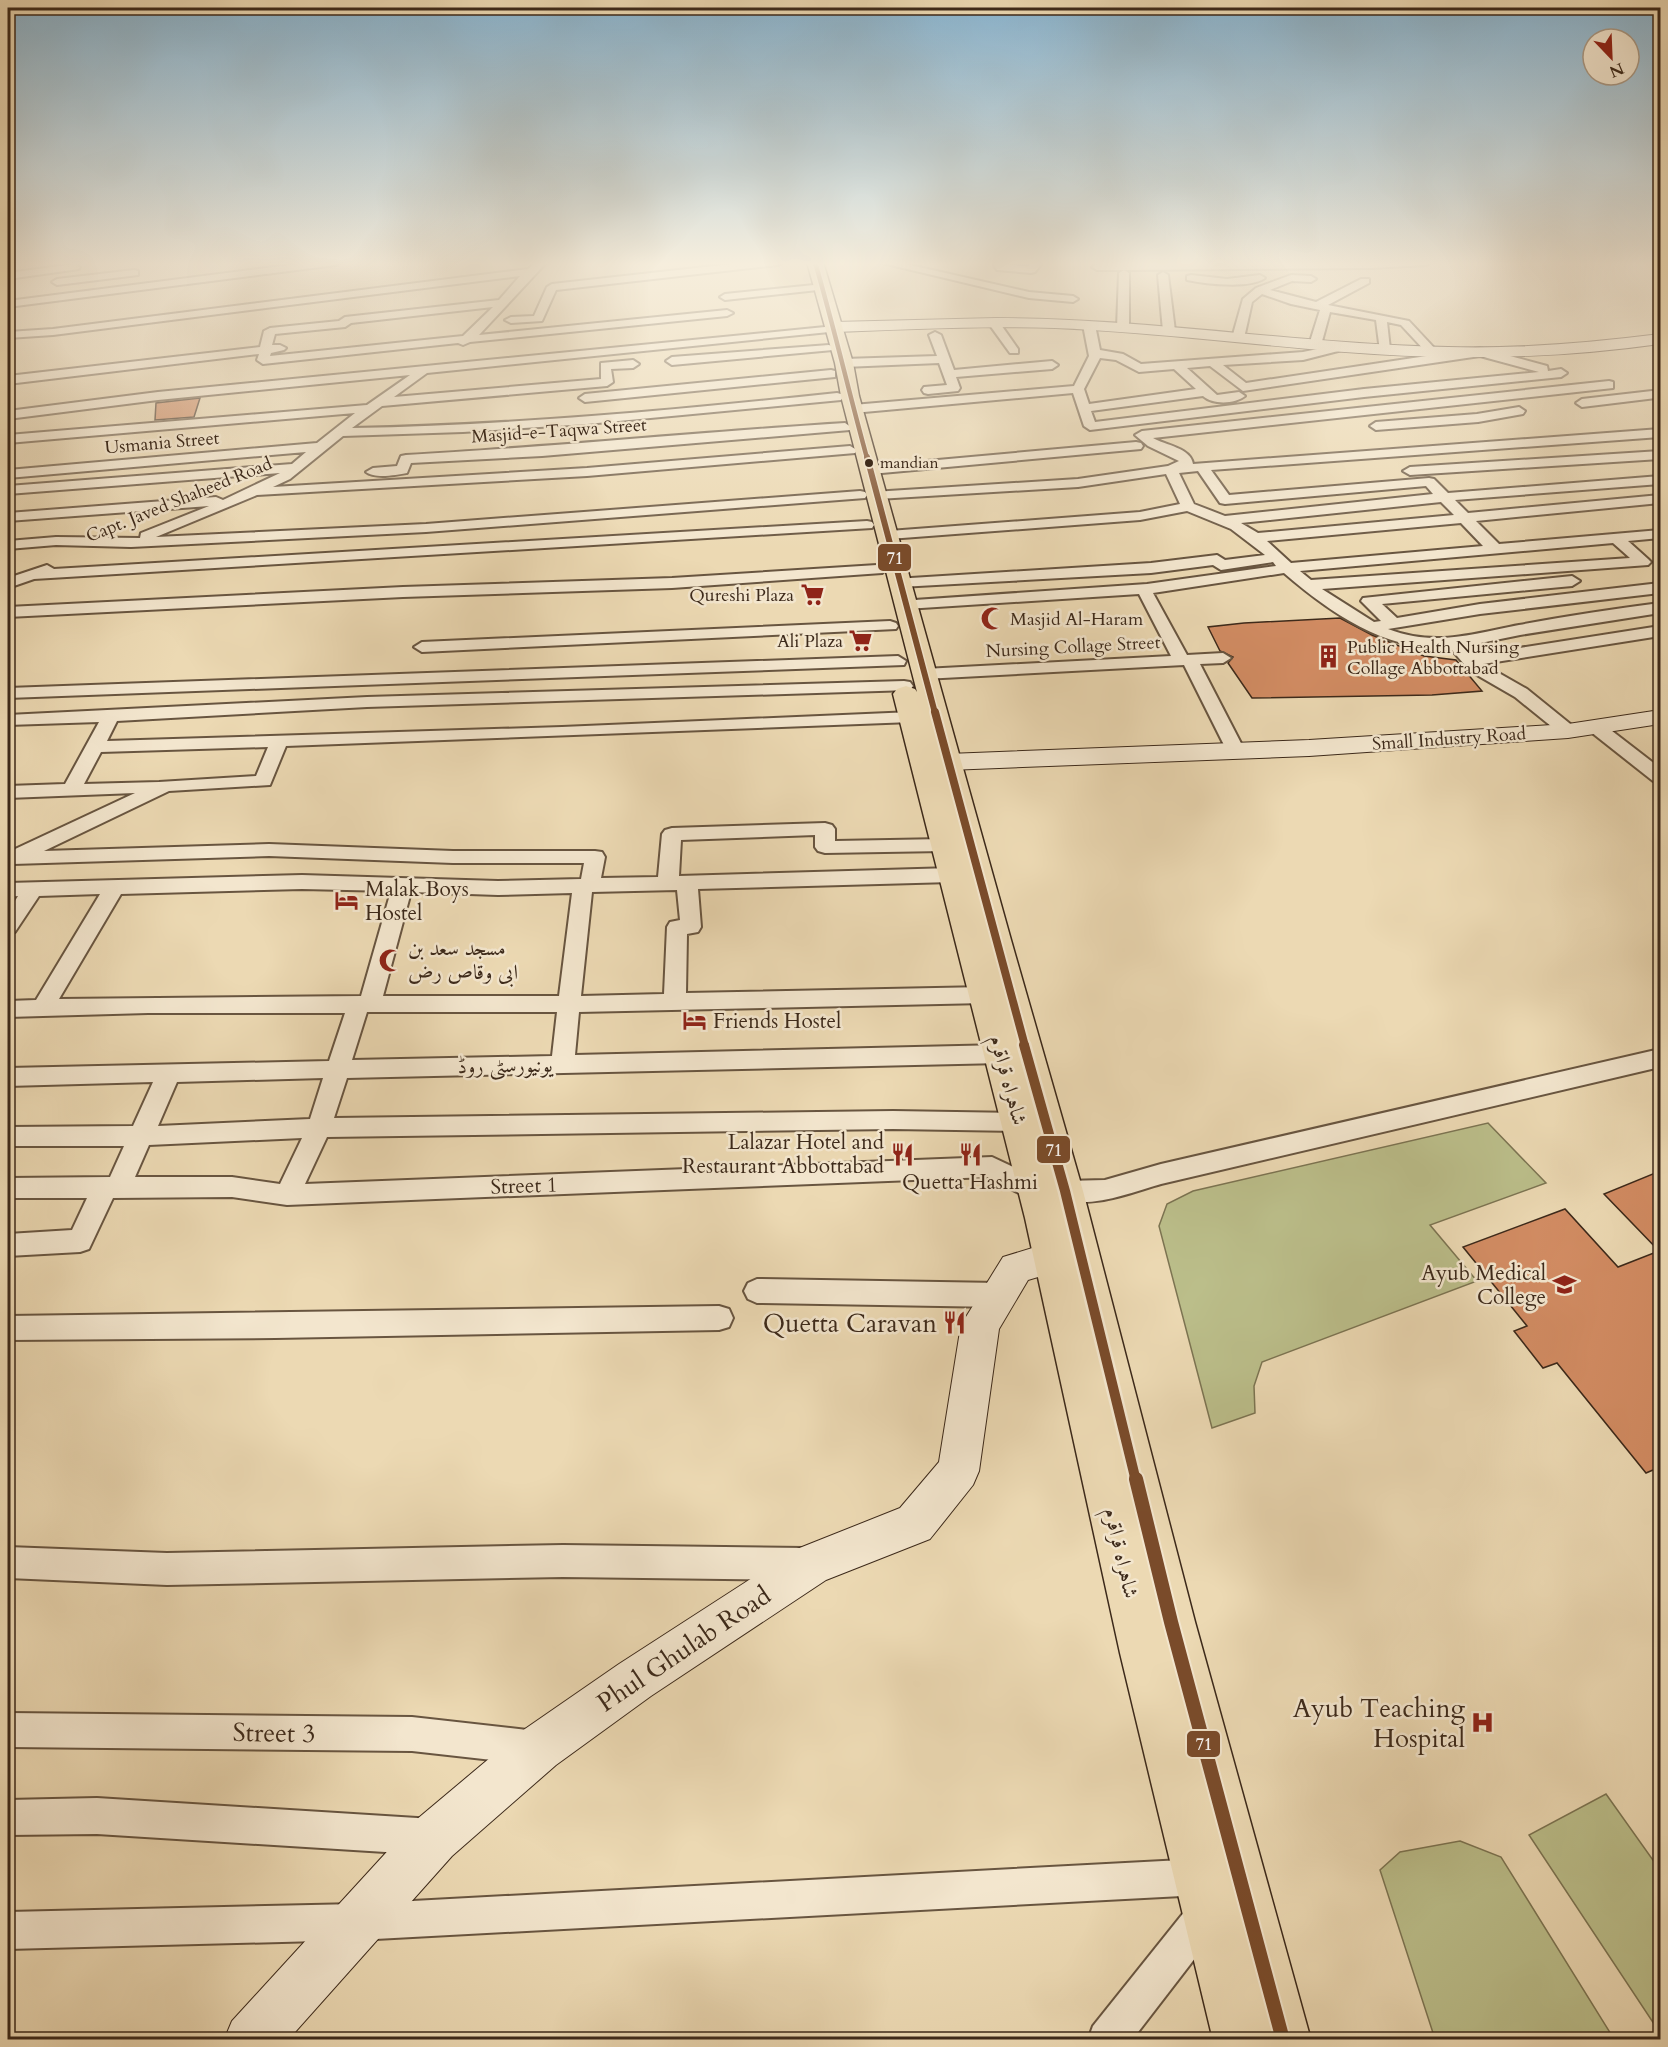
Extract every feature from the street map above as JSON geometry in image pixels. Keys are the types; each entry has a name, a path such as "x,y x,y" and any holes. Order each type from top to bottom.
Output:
{"highway":[{"name":"شاہراہ قراقرم","path":"834,358 889,576 910,684 936,763 1283,2040"},
{"name":"شاہراہ قراقرم","path":"936,763 948,860 1019,1122 1051,1190 1052,1258 1144,1653 1242,2040"}],"street":[{"path":"8,380 201,358"},
{"path":"264,358 263,360 283,358"},
{"name":"Capt. Javed Shaheed Road","path":"8,584 131,543 302,473 320,447 337,432 442,358"},
{"path":"251,493 587,472 851,423 946,358"},
{"path":"1092,358 1078,389 1090,426 1364,393 1561,373"},
{"path":"1120,358 1139,368 1287,358"},
{"path":"1457,358 1474,362"},
{"path":"1178,366 1214,399 1501,358"},
{"path":"8,546 56,541 131,543 426,528 851,423 954,388 944,359 851,423 516,422 422,432 337,432"},
{"path":"8,439 607,382 605,366 658,362 1140,516 1188,507 1224,520 1246,531 1281,563 1336,607 1380,633 1436,646 1660,608"},
{"path":"1214,364 1243,387 1474,362 1511,362 1656,397"},
{"path":"949,374 1052,365"},
{"path":"1156,367 1180,395"},
{"path":"8,415 158,396 424,371 851,423 1077,483 1202,467 1660,433"},
{"path":"1171,470 1187,462 1183,456 1180,453 1149,444 1142,435 1609,385"},
{"path":"32,575 851,423 1078,389"},
{"path":"1084,408 1205,392"},
{"path":"1572,405 1656,397"},
{"path":"575,399 1136,446"},
{"path":"1359,427 1478,418 1538,408"},
{"name":"Masjid-e-Taqwa Street","path":"302,473 402,470 406,459 542,452 851,423"},
{"path":"1374,439 1484,430"},
{"path":"1156,446 1205,442"},
{"name":"Usmania Street","path":"8,474 320,447"},
{"path":"1183,456 1286,447"},
{"path":"1219,489 1372,473 1660,455"},
{"path":"1202,467 1226,500 1429,482 1495,549"},
{"path":"1171,470 1188,507"},
{"path":"8,490 302,473"},
{"path":"1224,520 1446,497 1660,480"},
{"path":"1254,538 1660,499"},
{"path":"8,517 236,500"},
{"path":"8,612 427,591 1151,568 1217,560 1221,565 1281,563 1495,549 1660,534"},
{"path":"1640,536 1660,552"},
{"path":"1308,585 1644,562 1616,538"},
{"path":"422,647 898,615 1041,597 1233,579 1281,563"},
{"path":"1393,623 1369,602 1660,572"},
{"path":"1143,588 1236,751"},
{"path":"1371,628 1480,609 1660,588"},
{"path":"1470,661 1660,631"},
{"path":"1455,644 1476,667 1521,693 1568,731"},
{"name":"Nursing Collage Street","path":"910,684 1223,658"},
{"path":"8,693 910,684"},
{"path":"8,720 367,702 910,684"},
{"path":"95,747 562,732 910,684"},
{"path":"71,790 111,716"},
{"name":"Small Industry Road","path":"936,763 1236,751 1568,731 1660,717"},
{"path":"1597,728 1660,777"},
{"path":"8,792 262,781 279,741"},
{"path":"10,858 166,786"},
{"path":"675,1001 677,927 691,927 677,882 672,834 825,829 825,848 948,860"},
{"path":"10,858 269,850 453,857 595,857 586,885 568,1004 562,1065"},
{"path":"8,890 302,882 498,888 677,882 948,860"},
{"path":"287,1195 319,1128 337,1070 364,1004 403,885"},
{"path":"43,1008 115,887"},
{"path":"8,927 33,889"},
{"path":"8,1009 364,1004 568,1004 986,995"},
{"name":"یونیورسٹی روڈ","path":"8,1077 1002,1054"},
{"path":"1051,1190 1105,1190 1195,1166 1660,1058"},
{"path":"8,1245 80,1241 141,1136 169,1073"},
{"path":"8,1136 141,1136 319,1128 893,1120 1019,1122"},
{"name":"Street 1","path":"8,1188 232,1187 287,1195 992,1167 1051,1190"},
{"name":"Phul Ghulab Road","path":"251,2040 434,1838 539,1748 635,1680 812,1564 915,1524 958,1471 980,1325 1016,1268 1052,1258"},
{"path":"757,1290 999,1295"},
{"path":"8,1328 195,1328 405,1322 719,1318"},
{"path":"8,1563 167,1569 564,1560 812,1564"},
{"name":"Street 3","path":"8,1730 412,1734 539,1748"},
{"path":"8,1818 97,1816 434,1838"},
{"path":"8,1931 1205,1894"},
{"path":"1107,2040 1205,1894"}],"green space":[{"path":"1488,1123 1546,1183 1430,1225 1477,1281 1262,1362 1254,1386 1255,1413 1212,1428 1159,1226 1167,1204 1193,1191"},
{"path":"1606,1794 1660,1870 1660,2033 1529,1835"},
{"path":"1460,1841 1501,1857 1614,2039 1435,2039 1380,1870 1400,1852"}],"building":[{"path":"200,398 194,417 155,420 156,403"},
{"name":"Public Health Nursing Collage Abbottabad","path":"1340,618 1372,635 1424,656 1456,660 1482,691 1432,695 1252,698 1228,663 1233,657 1220,651 1208,627"},
{"name":"Ayub Medical College","path":"1660,1171 1660,1467 1646,1473 1557,1363 1543,1368 1514,1331 1527,1326 1463,1247 1565,1209 1618,1267 1659,1251 1604,1194"}],"transit line":[{"name":"71","path":"842,358 850,396 995,940 1065,1191 1171,1622 1283,2040"}],"place":[{"name":"mandian","path":"869,463"},
{"name":"Qureshi Plaza","path":"812,595"},
{"name":"Masjid Al-Haram","path":"992,619"},
{"name":"Ali Plaza","path":"861,641"},
{"name":"Public Health Nursing Collage Abbottabad","path":"1329,657"},
{"name":"Malak Boys Hostel","path":"347,901"},
{"name":"مسجد سعد بن ابی وقاص رض","path":"390,960"},
{"name":"Friends Hostel","path":"695,1021"},
{"name":"Lalazar Hotel and Restaurant Abbottabad","path":"902,1154"},
{"name":"Quetta Hashmi","path":"970,1154"},
{"name":"Ayub Medical College","path":"1564,1285"},
{"name":"Quetta Caravan","path":"955,1323"},
{"name":"Ayub Teaching Hospital","path":"1483,1723"}]}
